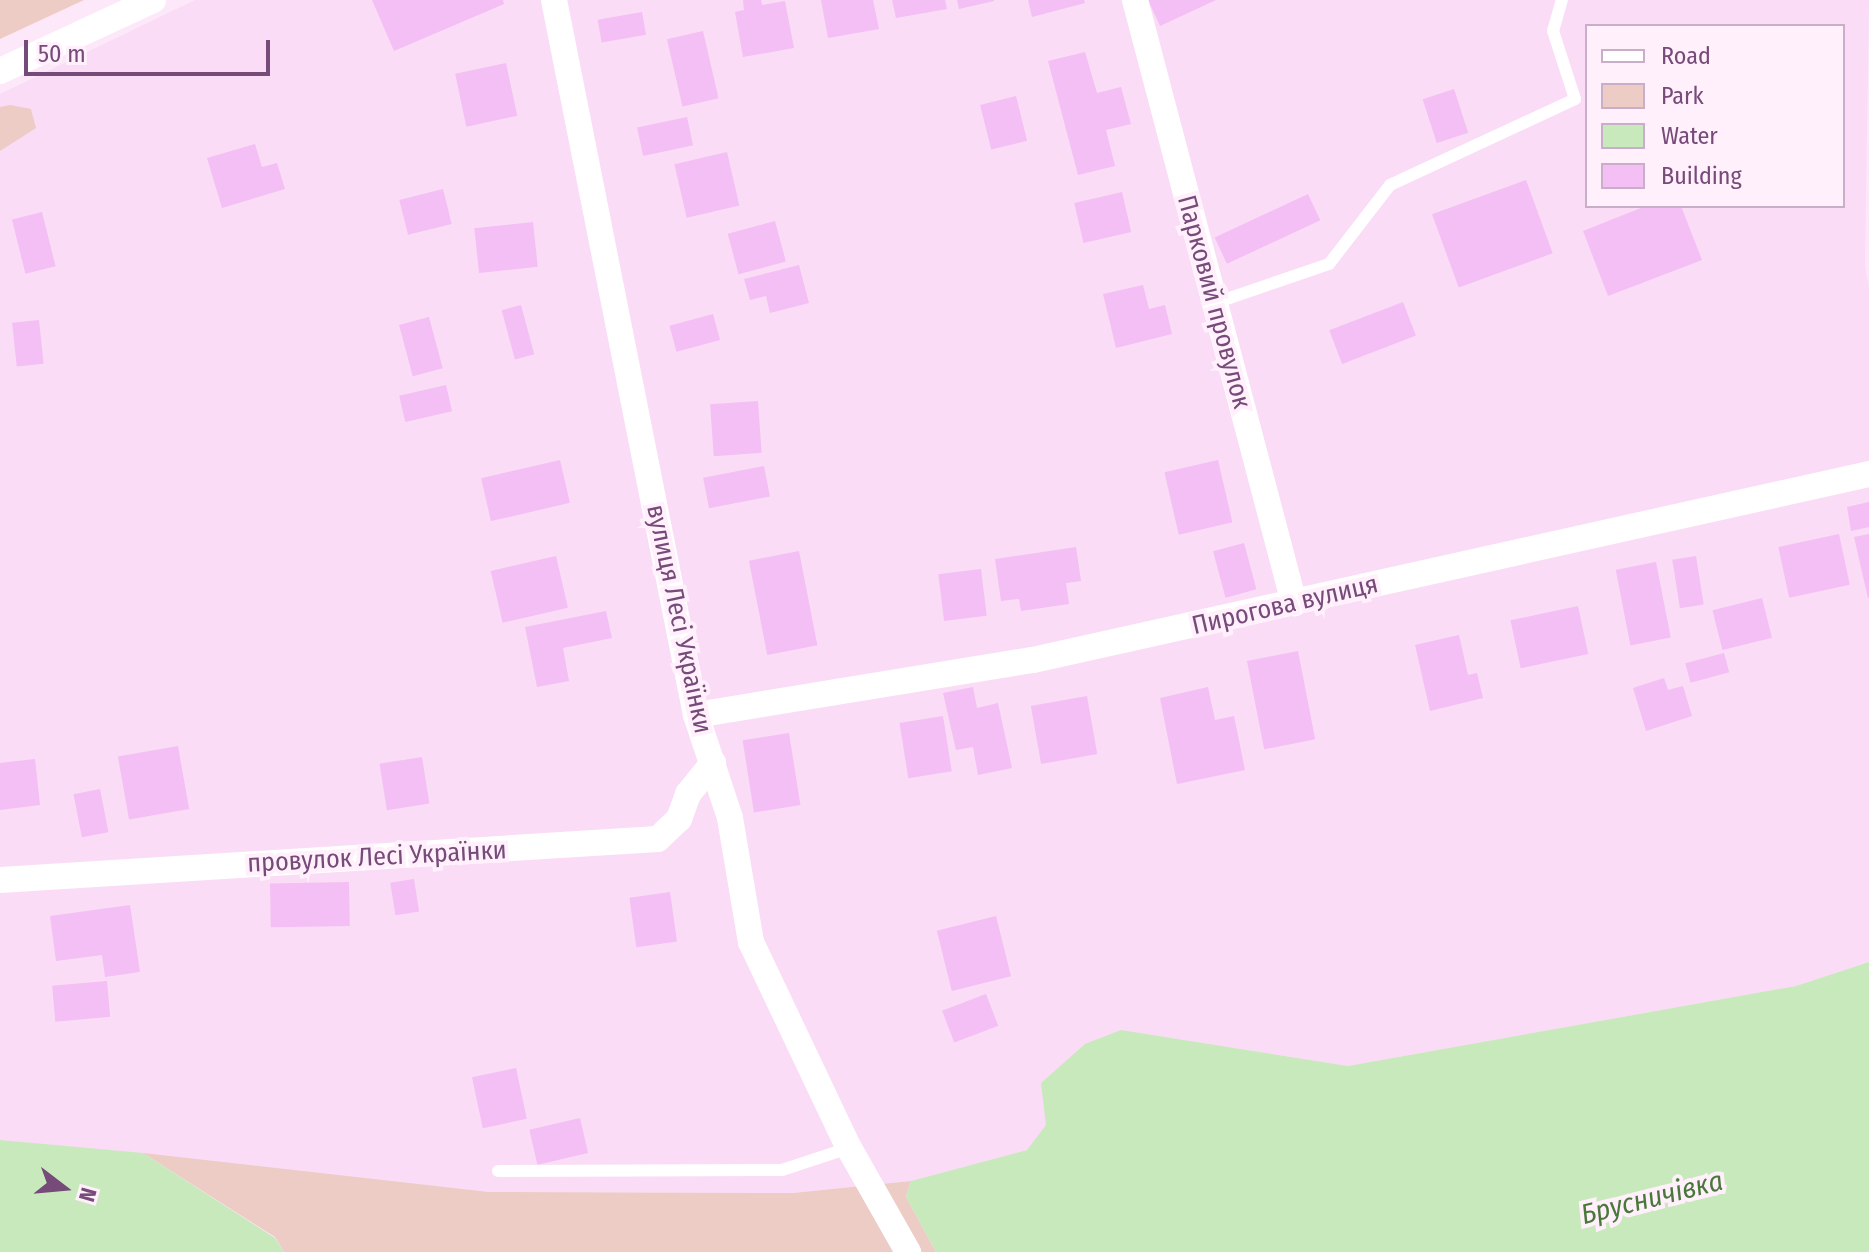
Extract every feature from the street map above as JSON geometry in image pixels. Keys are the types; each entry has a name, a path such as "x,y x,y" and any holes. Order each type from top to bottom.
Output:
{"street":[{"path":"0,71 153,0"},
{"name":"вулиця Лесі Українки","path":"554,0 696,715 730,818 751,942 849,1148 908,1252"},
{"name":"Парковий провулок","path":"1135,0 1294,603"},
{"name":"Пирогова вулиця","path":"696,715 1033,660 1869,474"},
{"name":"провулок Лесі Українки","path":"0,880 658,839 679,819 688,794 713,763"}],"lane":[{"path":"1215,303 1329,264 1390,185 1575,99 1553,31 1562,0"},
{"path":"498,1171 782,1170 849,1148"}],"shaded area":[{"path":"195,0 1869,0 1865,266 1869,288 1869,962 1796,986 1348,1066 1121,1030 1027,1150 911,1181 793,1193 489,1192 0,1140 0,94"}],"green space":[{"path":"0,0 84,0 0,39"},
{"path":"10,105 31,109 36,128 0,151 0,107"},
{"path":"143,1153 489,1192 793,1193 911,1181 906,1197 936,1252 284,1252 275,1237"}],"water":[{"name":"Брусничівка","path":"1869,962 1869,1252 936,1252 906,1197 911,1181 1027,1150 1046,1125 1041,1083 1085,1044 1121,1030 1348,1066 1796,986"},
{"path":"0,1140 143,1153 275,1238 284,1252 0,1252"}],"building":[{"path":"372,0 503,0 504,4 394,51"},
{"path":"743,0 761,0 762,5 785,1 794,48 743,57 735,12 744,10"},
{"path":"821,0 873,0 879,29 828,38"},
{"path":"892,0 945,0 947,9 896,18"},
{"path":"957,0 994,0 994,1 959,9"},
{"path":"1028,0 1084,0 1085,3 1032,17"},
{"path":"1148,0 1216,0 1160,26"},
{"path":"642,12 646,35 602,42 598,20"},
{"path":"703,31 719,98 682,107 667,39"},
{"path":"1085,52 1097,93 1121,87 1131,124 1106,130 1115,166 1078,175 1048,61"},
{"path":"506,63 517,116 466,127 455,74"},
{"path":"1454,89 1468,133 1437,143 1423,99"},
{"path":"1016,96 1027,141 991,150 980,105"},
{"path":"687,117 693,145 643,156 637,128"},
{"path":"255,144 262,167 277,163 285,189 222,208 207,158"},
{"path":"727,152 739,206 687,218 674,164"},
{"path":"1526,180 1553,253 1459,287 1432,214"},
{"path":"443,189 452,224 408,235 399,200"},
{"path":"1122,192 1131,232 1083,243 1074,203"},
{"path":"1308,194 1320,220 1227,264 1215,238"},
{"path":"1641,208 1682,208 1702,260 1608,296 1583,231"},
{"path":"42,212 56,266 25,274 12,219"},
{"path":"775,221 786,262 739,274 728,234"},
{"path":"533,222 538,267 479,273 474,228"},
{"path":"799,265 809,303 770,313 766,296 750,300 744,279"},
{"path":"1143,285 1149,309 1165,305 1172,334 1116,348 1103,294"},
{"path":"1403,302 1416,336 1342,364 1329,330"},
{"path":"521,305 534,354 515,359 502,310"},
{"path":"713,314 720,340 677,352 670,326"},
{"path":"429,317 443,368 413,376 399,325"},
{"path":"39,320 44,364 17,367 12,323"},
{"path":"446,385 452,411 405,422 399,396"},
{"path":"758,401 762,453 714,456 710,404"},
{"path":"560,460 570,503 491,521 481,478"},
{"path":"1218,460 1232,522 1179,535 1164,472"},
{"path":"764,466 770,496 709,508 703,478"},
{"path":"1869,502 1869,527 1851,531 1847,507"},
{"path":"1839,534 1850,585 1789,598 1778,547"},
{"path":"1869,534 1869,598 1868,598 1854,537"},
{"path":"1244,543 1256,589 1226,598 1213,551"},
{"path":"1076,547 1081,581 1066,583 1069,604 1021,611 1019,599 1001,601 995,559"},
{"path":"799,551 817,645 767,655 749,561"},
{"path":"556,556 568,608 503,623 491,571"},
{"path":"1696,556 1704,604 1680,608 1672,560"},
{"path":"1656,562 1671,638 1630,645 1616,570"},
{"path":"981,569 987,616 944,621 938,574"},
{"path":"1762,598 1772,638 1722,650 1713,610"},
{"path":"1578,606 1588,654 1521,668 1511,620"},
{"path":"606,611 612,638 563,648 569,681 537,687 525,627"},
{"path":"1459,635 1468,675 1477,673 1483,698 1430,711 1415,645"},
{"path":"1298,651 1315,739 1264,749 1247,661"},
{"path":"1724,653 1729,672 1691,683 1685,663"},
{"path":"1664,678 1668,690 1683,686 1692,716 1646,731 1633,688"},
{"path":"973,687 977,708 998,703 1012,768 978,775 973,747 956,750 943,693"},
{"path":"1208,687 1215,720 1234,716 1245,770 1177,784 1160,698"},
{"path":"1087,696 1097,754 1041,764 1031,706"},
{"path":"943,716 952,771 908,778 900,723"},
{"path":"789,733 800,805 754,812 743,740"},
{"path":"178,746 189,809 129,820 118,757"},
{"path":"422,757 429,803 387,810 380,764"},
{"path":"35,759 40,805 0,810 0,763"},
{"path":"100,789 108,832 82,837 73,794"},
{"path":"414,879 419,912 395,915 390,883"},
{"path":"349,882 350,926 271,927 270,883"},
{"path":"670,892 677,942 636,947 629,898"},
{"path":"130,905 140,972 105,977 102,955 56,961 50,916"},
{"path":"996,916 1011,976 952,991 937,931"},
{"path":"107,981 110,1017 55,1022 52,986"},
{"path":"986,994 998,1026 954,1043 942,1011"},
{"path":"516,1068 527,1119 483,1128 472,1077"},
{"path":"580,1118 588,1153 537,1165 529,1130"}]}
